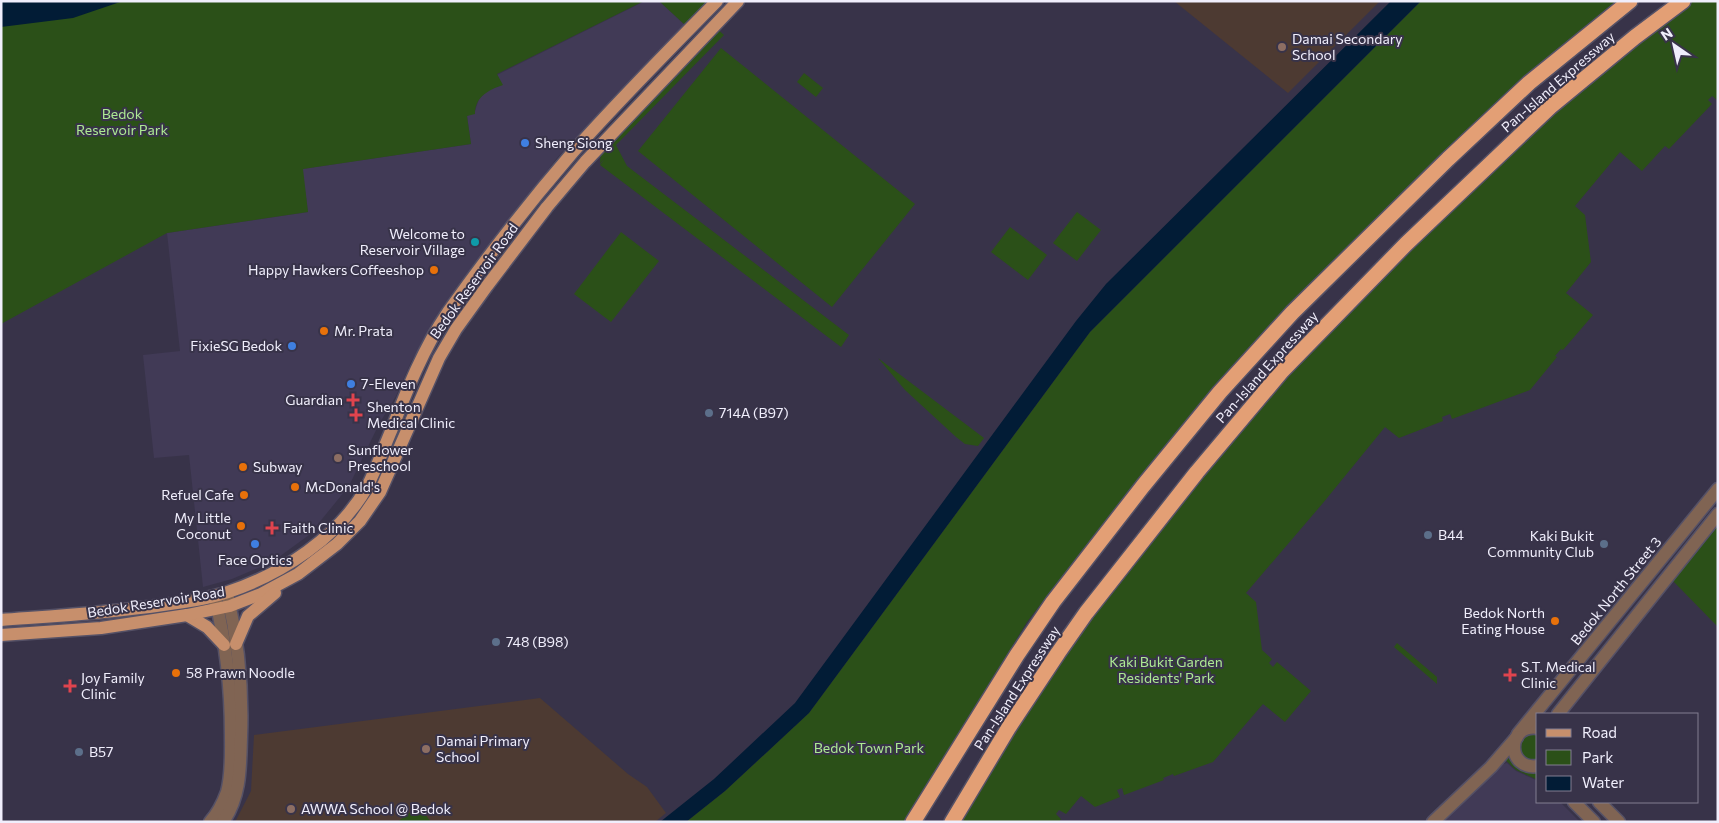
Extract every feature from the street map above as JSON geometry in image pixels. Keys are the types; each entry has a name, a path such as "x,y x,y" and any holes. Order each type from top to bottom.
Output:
{"highway":[{"name":"Pan-Island Expressway","path":"912,822 1007,670 1053,602 1143,486 1220,392 1292,313 1448,159 1529,83 1630,1"},
{"name":"Pan-Island Expressway","path":"952,822 1014,720 1086,613 1197,472 1282,371 1406,244 1543,113 1635,37 1683,1"}],"main road":[{"name":"Bedok Reservoir Road","path":"1,620 101,613 221,594 266,576 305,552 333,530 356,504 376,468 426,350 449,312 502,241 573,152 717,1"},
{"name":"Bedok Reservoir Road","path":"1,635 101,628 224,608 261,594 298,574 343,539 369,510 390,473 422,392 439,358 462,320 564,186 607,137 738,1"},
{"path":"187,615 230,644 248,616 298,574"}],"street":[{"name":"Bedok North Street 3","path":"1433,822 1491,766 1518,735 1718,489"},
{"path":"1559,713 1718,514"},
{"path":"221,594 230,644 241,687 240,765 236,795 223,822"},
{"path":"210,822 224,799 228,787 230,766 230,644"},
{"path":"1534,767 1518,760 1515,755 1514,746 1518,735 1529,728 1536,728"},
{"path":"1575,803 1594,822"},
{"path":"1600,803 1619,822"}],"shaded area":[{"path":"659,1 685,25 557,158 442,308 411,362 396,396 379,424 349,486 309,535 272,562 232,579 203,587 189,455 154,458 143,355 180,351 167,233 308,212 302,169 471,144 467,116 475,111 479,99 488,90 502,85 497,75 643,2"},
{"name":"Damai Secondary School","path":"1174,1 1380,1 1288,93"},
{"name":"Damai Primary School","path":"540,698 628,774 647,787 666,813 655,822 235,822 251,791 254,735"},
{"path":"1507,763 1516,771 1536,780 1536,803 1561,803 1580,822 1444,822 1503,764"}],"green space":[{"name":"Bedok Reservoir Park","path":"1,1 644,1 497,74 503,85 483,95 477,103 475,114 467,116 471,144 303,169 308,212 167,233 1,324"},
{"path":"659,1 708,1 685,25"},
{"name":"Bedok Town Park","path":"1421,1 1616,1 1559,48 1488,111 1270,326 1202,403 1084,548 1027,622 904,822 686,822 725,791 809,713 1090,332"},
{"name":"Kaki Bukit Garden Residents' Park","path":"1689,1 1718,1 1718,99 1712,96 1708,100 1712,104 1669,149 1665,146 1642,171 1620,152 1575,206 1585,215 1591,262 1566,293 1593,315 1563,350 1561,349 1555,356 1557,357 1530,390 1452,419 1450,414 1442,417 1443,421 1399,438 1385,427 1246,593 1256,602 1262,650 1272,659 1269,663 1273,667 1277,662 1311,691 1285,722 1263,704 1213,762 1174,776 1173,774 1163,778 1164,780 1124,795 1122,788 1117,790 1120,797 1095,807 1081,796 1066,814 1059,810 1056,814 1061,819 1059,822 956,822 1061,654 1201,472 1343,311 1552,109"},
{"path":"716,28 724,35 616,145 627,166 849,335 841,347 600,165 605,158 600,164 601,148"},
{"path":"721,48 915,204 832,307 638,151"},
{"path":"804,73 823,88 816,97 797,82"},
{"path":"1077,212 1101,230 1077,261 1053,243"},
{"path":"1010,227 1047,255 1028,280 991,252"},
{"path":"621,232 659,261 611,322 574,294"},
{"path":"878,358 984,438 978,446 965,444 956,437 905,390"},
{"path":"1718,526 1718,627 1673,581"},
{"path":"1397,643 1437,677 1437,684 1394,647"},
{"path":"1536,729 1536,779 1516,770 1501,756 1511,744"},
{"path":"419,806 431,822 397,822"}],"water":[{"path":"1,1 123,1 73,18 1,27"},
{"path":"1391,1 1421,1 1090,332 809,713 725,791 686,822 660,822 714,779 795,703 1076,321 1106,284"}],"place":[{"name":"Damai Secondary School","path":"1282,47"},
{"name":"Sheng Siong","path":"525,143"},
{"name":"Welcome to Reservoir Village","path":"475,242"},
{"name":"Happy Hawkers Coffeeshop","path":"434,270"},
{"name":"Mr. Prata","path":"324,331"},
{"name":"FixieSG Bedok","path":"292,346"},
{"name":"7-Eleven","path":"351,384"},
{"name":"Guardian","path":"353,400"},
{"name":"714A (B97)","path":"709,413"},
{"name":"Shenton Medical Clinic","path":"356,415"},
{"name":"Sunflower Preschool","path":"338,458"},
{"name":"Subway","path":"243,467"},
{"name":"McDonald's","path":"295,487"},
{"name":"Refuel Cafe","path":"244,495"},
{"name":"My Little Coconut","path":"241,526"},
{"name":"Faith Clinic","path":"272,528"},
{"name":"B44","path":"1428,535"},
{"name":"Face Optics","path":"255,544"},
{"name":"Kaki Bukit Community Club","path":"1604,544"},
{"name":"Bedok North Eating House","path":"1555,621"},
{"name":"748 (B98)","path":"496,642"},
{"name":"58 Prawn Noodle","path":"176,673"},
{"name":"S.T. Medical Clinic","path":"1510,675"},
{"name":"Joy Family Clinic","path":"70,686"},
{"name":"Damai Primary School","path":"426,749"},
{"name":"B57","path":"79,752"},
{"name":"AWWA School @ Bedok","path":"291,809"}]}
